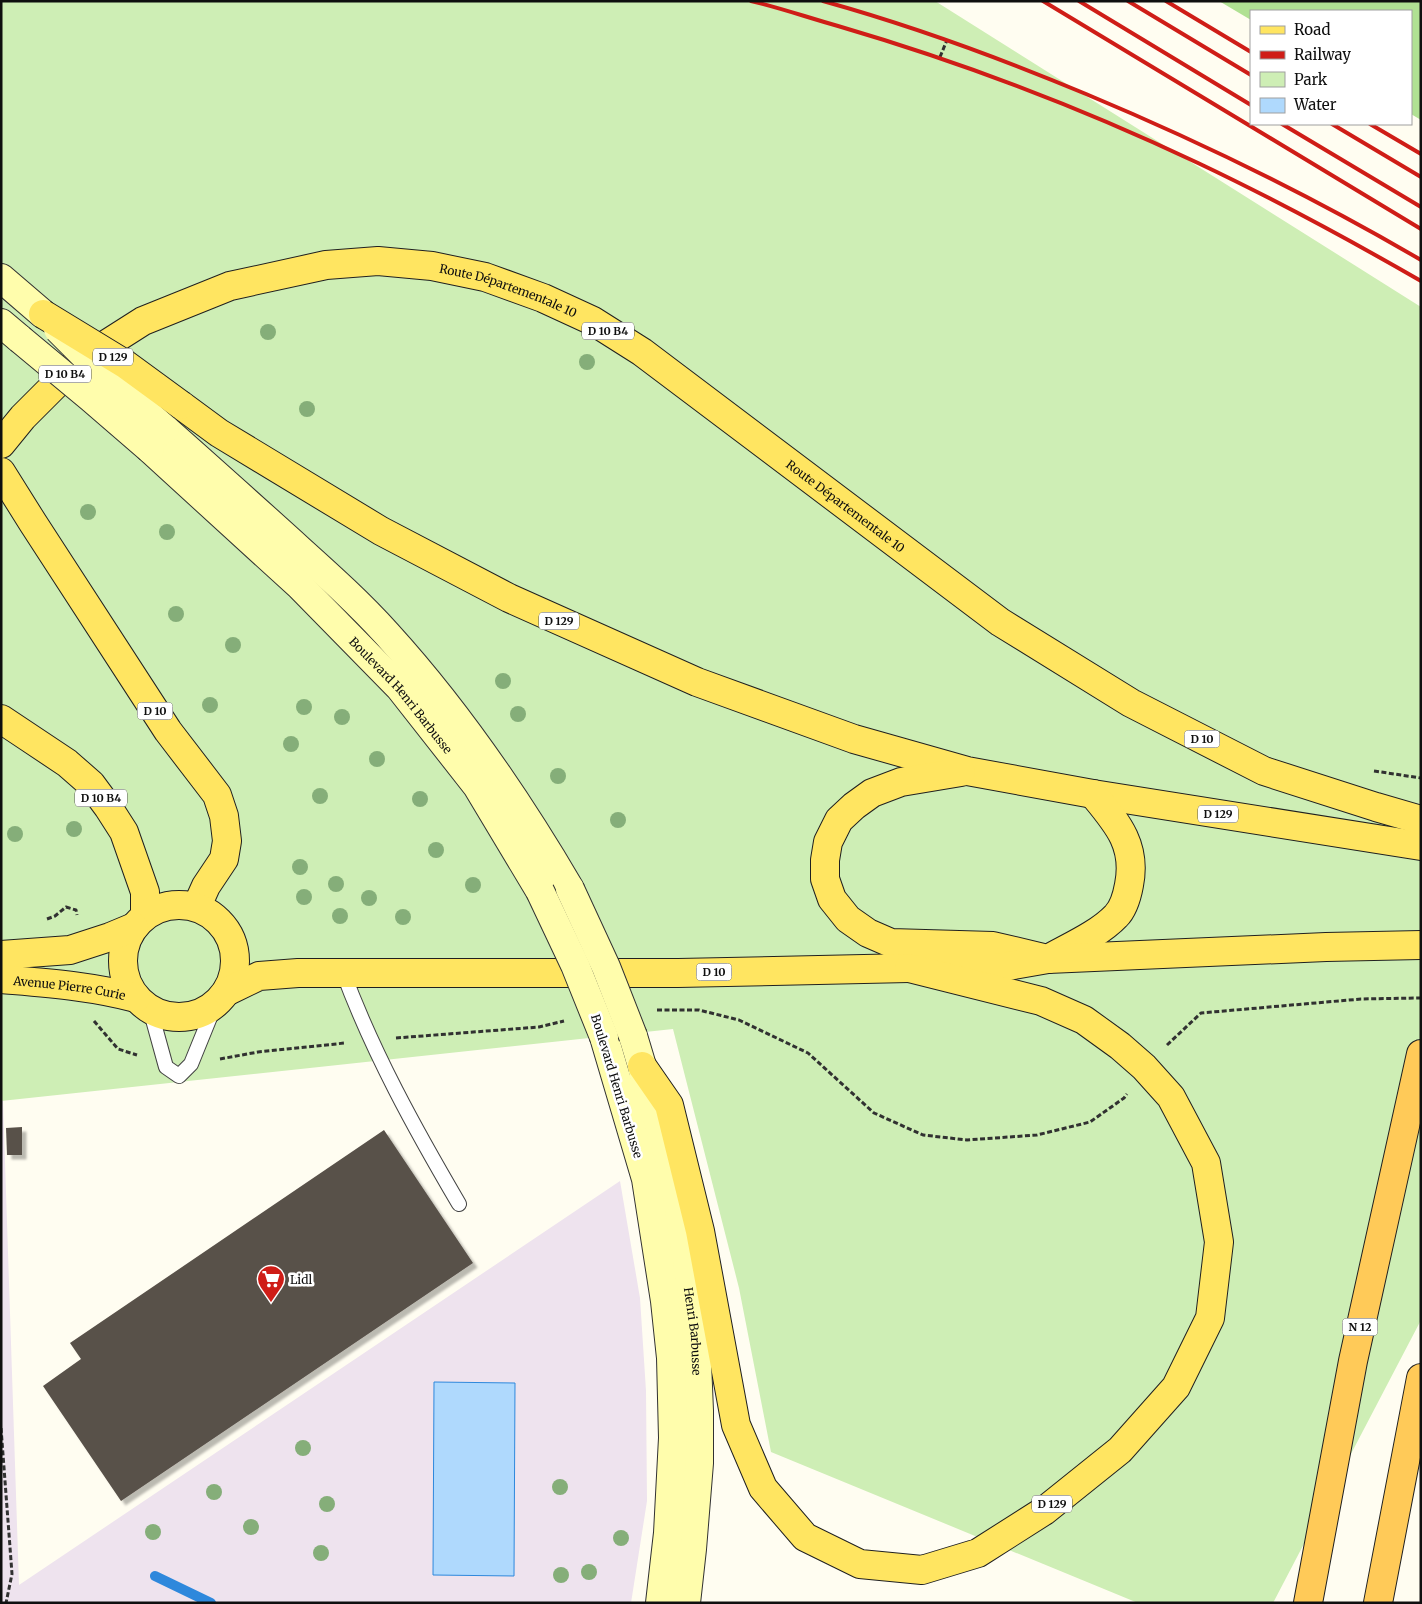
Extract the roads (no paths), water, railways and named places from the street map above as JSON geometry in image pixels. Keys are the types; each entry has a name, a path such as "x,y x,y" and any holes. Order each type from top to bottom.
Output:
{"highway":[{"name":"N 12","path":"1308,1603 1353,1361 1421,1054"},
{"path":"1378,1603 1421,1378"}],"main road":[{"name":"Route Départementale 10","path":"1,444 23,417 77,363 143,321 230,286 326,265 378,261 432,266 485,277 543,298 593,322 642,352 1000,622"},
{"name":"Boulevard Henri Barbusse","path":"1,278 43,314 113,384 157,439 400,688 477,786 540,892 575,965 604,1037 646,1179"},
{"name":"D 129","path":"43,314 125,364 226,438 382,531 509,598 697,682 854,739 967,771 1093,794 1421,846"},
{"name":"Boulevard Henri Barbusse","path":"11,331 92,398 157,439 349,594 412,663 461,723 500,778 570,889 606,967 633,1036 642,1066"},
{"name":"D 10","path":"1,472 168,731 217,795 224,816 227,841 224,859 206,886 197,906"},
{"name":"D 10","path":"1000,622 1131,703 1264,771 1421,820"},
{"name":"D 10 B4","path":"1,719 67,763 91,784 108,807 124,832 145,892 139,921"},
{"name":"D 129","path":"967,771 902,782 872,792 839,820 828,842 825,860 825,879 832,899 848,919 868,933 891,942 993,946 1048,959"},
{"path":"1048,959 1110,921 1116,916 1127,899 1131,876 1131,854 1123,834 1093,794"},
{"path":"1,955 70,950 110,937 161,907 179,904 197,906 215,916 228,933 235,952 235,973 221,998"},
{"path":"139,921 125,944 123,963 127,982 143,1003"},
{"name":"D 10","path":"143,1003 166,1015 183,1017 200,1014 221,998 259,976 298,973 678,973 996,968 1048,959 1326,947 1421,945"},
{"name":"D 129","path":"642,1066 669,1104 700,1231 736,1425 763,1488 804,1537 860,1564 922,1570 978,1553 1044,1510 1120,1450 1176,1387 1210,1318 1219,1242 1206,1163 1171,1097 1144,1067 1120,1046 1084,1020 1041,1000 909,968"},
{"name":"Avenue Pierre Curie","path":"1,979 68,985 114,992 143,1003"},
{"name":"Henri Barbusse","path":"642,1066 663,1150 683,1249 696,1337 700,1463 686,1603"},
{"name":"Henri Barbusse","path":"646,1179 665,1301 671,1358 673,1438 668,1533 660,1603"}],"lane":[{"path":"343,972 371,1040 423,1142 459,1204"},
{"path":"143,1003 166,1066 179,1076 192,1064 221,998"}],"water":[{"path":"434,1382 515,1383 514,1576 433,1575"}],"waterway":[{"path":"155,1576 211,1603"}],"railway":[{"path":"751,1 930,55 1021,87 1110,123 1255,191 1421,281"},
{"path":"823,1 956,43 1129,112 1298,192 1421,260"},
{"path":"1043,1 1421,229"},
{"path":"1079,1 1250,104"},
{"path":"1128,1 1250,74"},
{"path":"1166,1 1250,51"},
{"path":"1284,125 1421,207"},
{"path":"1334,125 1421,177"},
{"path":"1372,125 1421,154"}],"place":[{"name":"Lidl","path":"271,1303"}]}
